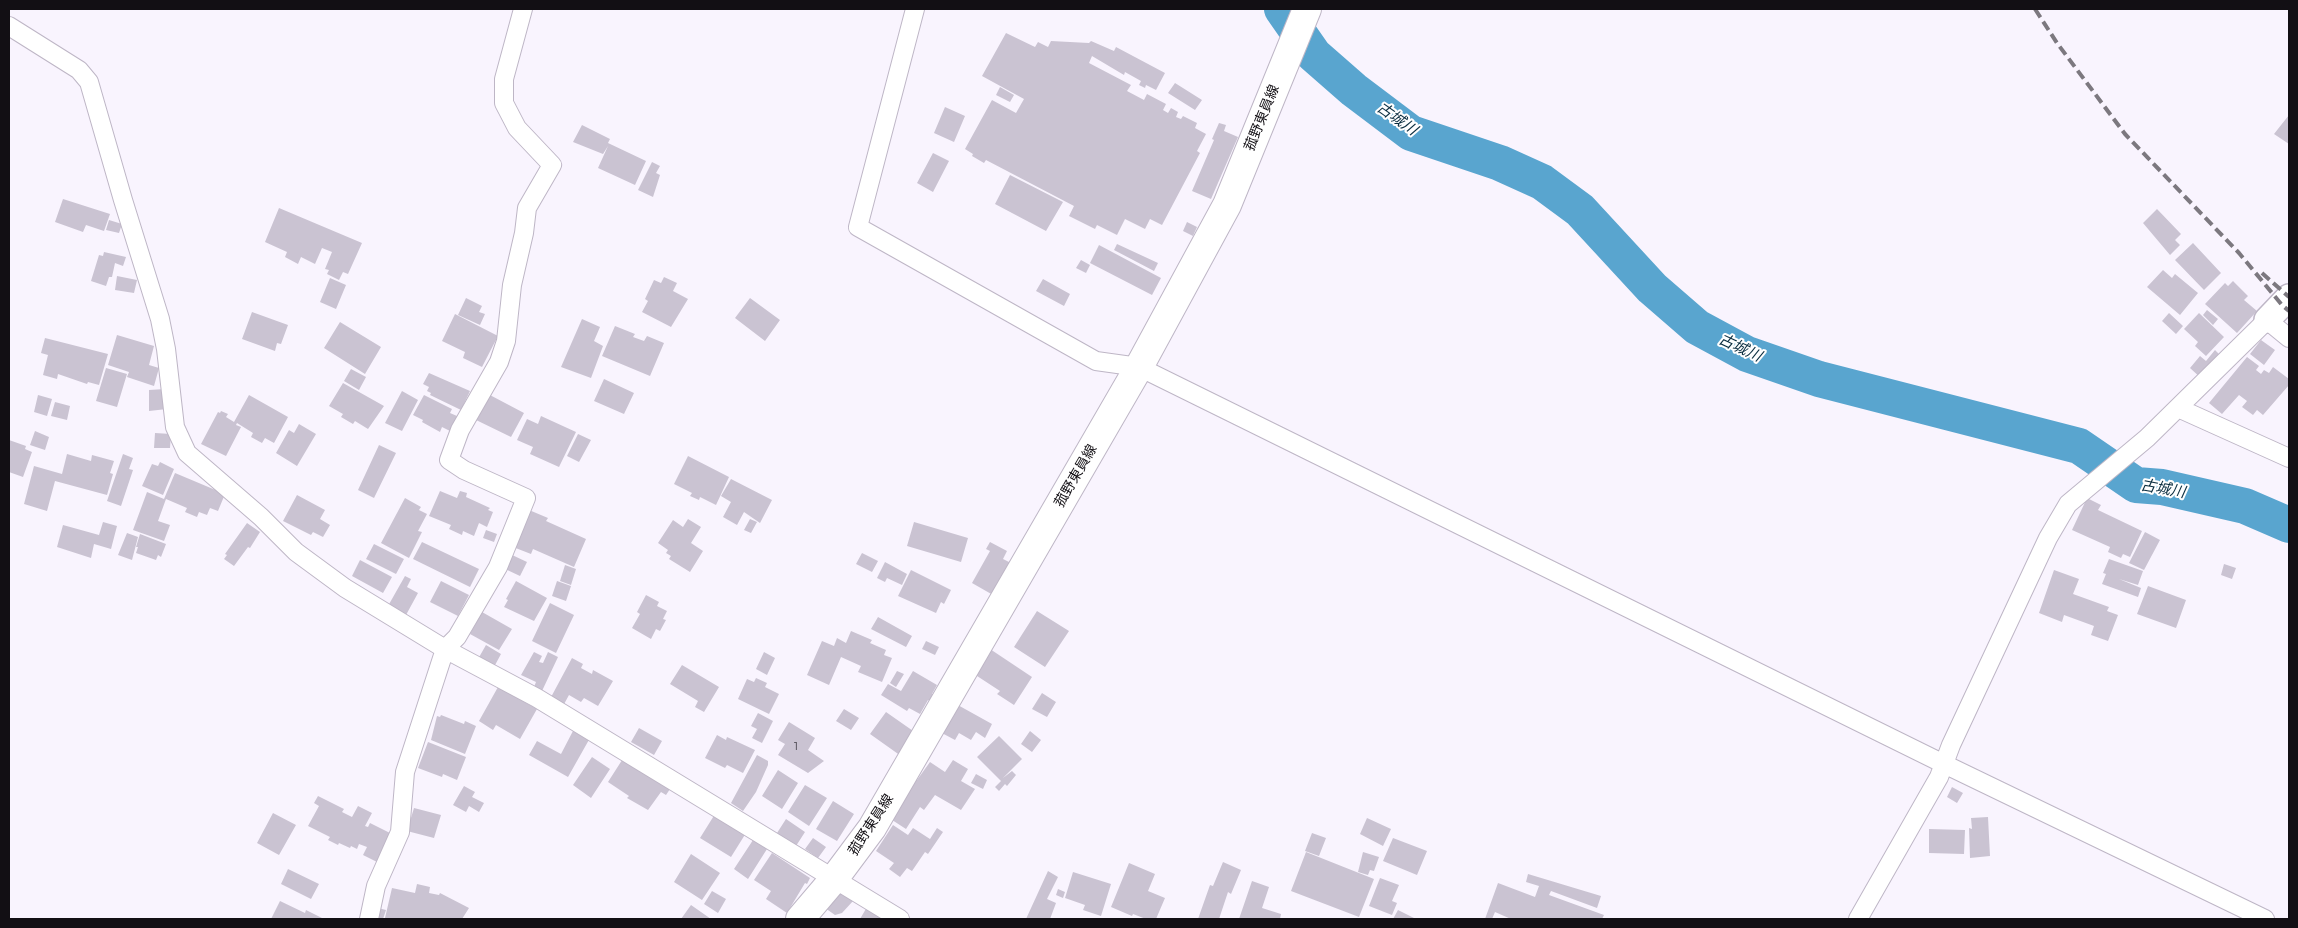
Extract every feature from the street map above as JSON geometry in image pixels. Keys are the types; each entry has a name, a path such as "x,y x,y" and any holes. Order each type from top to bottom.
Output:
{"main road":[{"name":"菰野東員線","path":"800,919 834,879 872,828 1139,368 1227,205 1307,11"},
{"path":"2267,320 2289,297"}],"street":[{"path":"369,919 376,886 400,832 406,772 445,649 457,637 498,567 526,498 464,470 449,460 460,430 499,362 506,341 512,285 524,233 527,208 552,165 517,128 504,103 504,79 523,9"},
{"path":"915,9 858,226 1096,361 1139,368 1944,764 2265,919"},
{"path":"9,26 79,70 89,82 160,319 166,349 175,427 187,453 261,517 296,552 344,588 445,649 554,709 900,919"},
{"path":"1858,919 1939,777 2048,538 2068,504 2136,447 2267,320 2289,338"},
{"path":"2178,408 2289,458"}],"building":[{"path":"1006,33 1035,47 1038,42 1048,47 1051,41 1089,43 1091,41 1114,51 1116,47 1165,73 1156,90 1146,85 1145,88 1139,85 1141,81 1125,72 1124,75 1092,56 1089,63 1131,85 1127,91 1144,100 1147,94 1166,104 1163,110 1168,113 1171,108 1178,112 1176,117 1181,119 1183,116 1197,123 1195,128 1206,134 1197,151 1200,153 1162,225 1150,219 1145,229 1125,219 1117,235 1097,225 1095,229 1069,216 1074,206 986,160 984,163 965,149 992,100 1016,113 1024,99 982,76"},
{"path":"1175,83 1202,100 1195,110 1168,93"},
{"path":"1000,87 1014,95 1010,102 996,95"},
{"path":"945,107 965,116 954,142 934,133"},
{"path":"2289,115 2289,144 2274,134"},
{"path":"1219,123 1226,125 1224,131 1238,137 1211,199 1192,191 1214,140 1212,139"},
{"path":"582,125 610,139 608,143 646,161 635,185 598,168 608,146 603,154 573,142"},
{"path":"933,153 949,161 933,192 917,183"},
{"path":"652,162 660,166 656,173 660,175 653,197 638,190"},
{"path":"1010,175 1063,202 1046,231 995,204"},
{"path":"63,199 110,214 104,231 86,225 83,232 55,222"},
{"path":"279,208 362,243 348,274 343,272 339,280 327,274 329,270 325,269 332,252 322,248 315,264 301,257 298,264 285,257 287,252 265,242"},
{"path":"2157,209 2181,234 2175,240 2180,245 2170,255 2143,223"},
{"path":"109,220 122,224 119,233 106,230"},
{"path":"1187,222 1197,227 1193,236 1183,231"},
{"path":"2193,243 2221,273 2204,290 2175,260"},
{"path":"1117,244 1158,263 1154,271 1114,250"},
{"path":"1099,245 1161,278 1152,295 1090,263"},
{"path":"104,252 126,257 123,266 115,263 112,277 109,277 106,286 91,281 99,255 103,256"},
{"path":"1081,260 1090,265 1086,273 1076,268"},
{"path":"2163,270 2172,278 2175,274 2198,293 2180,315 2147,287"},
{"path":"117,276 137,280 134,293 115,290"},
{"path":"664,277 677,283 673,291 688,299 671,327 642,312 648,301 645,299 654,280 661,283"},
{"path":"330,278 346,285 336,309 320,302"},
{"path":"1043,279 1070,294 1064,306 1036,291"},
{"path":"2233,281 2248,296 2244,300 2257,311 2237,333 2205,304 2225,283 2228,286"},
{"path":"466,298 482,306 479,312 485,314 480,325 458,315"},
{"path":"750,298 780,320 765,341 735,318"},
{"path":"2207,310 2218,319 2213,325 2203,315"},
{"path":"252,312 288,325 281,344 277,343 275,351 242,339"},
{"path":"2169,313 2183,326 2176,334 2162,321"},
{"path":"2199,313 2224,337 2206,356 2195,346 2198,342 2184,329"},
{"path":"455,314 498,336 482,367 463,358 465,352 442,341"},
{"path":"582,319 600,327 594,341 603,346 591,378 561,367"},
{"path":"340,322 381,347 365,374 324,348"},
{"path":"615,326 635,334 633,337 644,341 647,336 664,343 650,376 602,356"},
{"path":"117,335 154,346 149,365 159,368 154,386 127,377 129,372 108,365"},
{"path":"45,338 108,354 99,385 88,382 87,384 58,374 57,379 43,375 48,355 41,353"},
{"path":"2261,340 2275,350 2264,365 2250,354"},
{"path":"2215,350 2221,356 2202,379 2190,368 2200,356 2206,361"},
{"path":"2247,357 2259,366 2256,370 2261,374 2264,370 2269,373 2273,367 2289,379 2289,385 2263,415 2257,410 2253,415 2242,407 2247,401 2239,395 2222,414 2209,403"},
{"path":"106,368 127,374 117,407 96,401"},
{"path":"351,369 366,377 359,390 344,381"},
{"path":"429,373 470,391 461,410 430,395 431,393 427,391 429,387 423,384"},
{"path":"604,379 634,393 624,414 594,401"},
{"path":"343,383 384,406 368,429 355,421 353,424 341,417 343,414 329,406"},
{"path":"165,389 167,409 149,411 149,390"},
{"path":"402,391 418,400 402,431 385,423"},
{"path":"488,394 524,413 511,437 474,419"},
{"path":"38,395 52,399 47,416 34,412"},
{"path":"249,395 288,417 274,443 265,438 262,443 251,437 253,433 237,423 236,425 241,427 226,456 201,444 218,412 220,413 221,411 228,414 226,417 234,422"},
{"path":"424,395 452,409 450,413 457,416 450,431 442,427 440,432 413,415"},
{"path":"55,402 70,406 67,420 51,416"},
{"path":"541,416 576,432 559,467 530,454 533,447 517,440 527,419 538,424"},
{"path":"299,424 316,434 297,466 276,453 289,430 294,433"},
{"path":"35,431 49,437 45,450 30,445"},
{"path":"155,433 171,434 170,448 154,448"},
{"path":"578,434 591,440 579,462 567,456"},
{"path":"9,440 26,446 25,449 32,452 23,477 9,472"},
{"path":"379,445 396,453 374,498 358,490"},
{"path":"67,454 91,461 92,455 114,461 110,473 113,474 107,495 55,481 47,511 24,504 34,466 62,474"},
{"path":"123,454 133,458 129,469 133,470 121,506 107,501"},
{"path":"688,456 729,477 716,505 700,497 699,500 690,496 692,493 674,484"},
{"path":"160,462 174,469 163,495 142,486 152,464 158,466"},
{"path":"175,473 225,494 218,511 210,508 207,515 199,512 197,517 185,512 187,508 166,499 158,521 170,525 164,541 133,530 147,492 164,499"},
{"path":"731,479 772,500 760,523 744,512 737,525 723,517 731,502 721,496"},
{"path":"440,491 457,498 460,491 467,493 466,497 490,508 488,510 493,512 487,527 479,523 474,536 463,531 462,535 449,529 451,525 429,516"},
{"path":"297,495 325,510 320,519 330,525 323,537 313,532 311,535 283,521"},
{"path":"405,498 421,507 419,510 427,514 418,531 422,532 409,558 381,543"},
{"path":"2087,498 2101,505 2098,510 2142,531 2130,557 2123,554 2121,558 2108,552 2110,547 2072,530"},
{"path":"529,510 548,518 546,521 586,539 574,567 533,549 531,554 513,547"},
{"path":"688,519 701,527 691,543 703,551 690,572 669,559 671,556 666,553 668,550 658,543 673,520 683,527"},
{"path":"750,519 757,522 751,533 744,530"},
{"path":"103,522 117,526 111,549 94,544 91,558 57,547 63,525 99,535"},
{"path":"914,522 968,538 961,562 907,546"},
{"path":"247,523 260,532 250,548 248,547 234,566 224,559 227,555 225,554"},
{"path":"486,530 497,534 494,542 483,538"},
{"path":"2145,532 2160,540 2144,570 2129,563"},
{"path":"127,533 138,537 132,560 118,555"},
{"path":"140,534 166,544 161,557 158,555 156,560 136,553"},
{"path":"422,542 479,569 470,587 413,559"},
{"path":"990,542 1007,551 1003,559 1011,563 993,595 972,583 990,551 986,549"},
{"path":"374,544 404,559 396,574 366,559"},
{"path":"862,553 878,561 872,572 856,564"},
{"path":"510,554 527,562 520,576 503,568"},
{"path":"2109,559 2143,571 2138,585 2119,579 2141,588 2138,597 2102,584 2106,574 2103,573"},
{"path":"360,560 392,577 383,593 352,576"},
{"path":"885,562 907,574 902,585 887,578 885,582 877,578"},
{"path":"2224,564 2236,568 2232,579 2221,575"},
{"path":"565,565 576,569 571,585 560,581"},
{"path":"911,570 951,590 944,604 941,602 936,613 898,596"},
{"path":"2054,570 2079,579 2073,594 2109,607 2107,611 2118,615 2108,641 2091,635 2094,626 2064,615 2062,622 2039,613"},
{"path":"405,576 411,579 407,587 418,593 406,615 388,606"},
{"path":"441,581 469,595 458,616 430,602"},
{"path":"516,581 547,598 534,621 504,607 508,600 506,599"},
{"path":"557,581 571,586 566,601 552,596"},
{"path":"2148,586 2186,600 2176,628 2137,614"},
{"path":"646,595 659,602 657,606 667,611 663,619 666,620 660,631 656,629 651,639 632,628 640,614 637,612"},
{"path":"550,603 574,615 556,653 532,641"},
{"path":"1037,611 1069,631 1045,667 1014,647"},
{"path":"482,612 512,629 499,650 470,634"},
{"path":"878,617 912,636 906,647 871,629"},
{"path":"851,631 872,640 870,643 886,650 884,655 892,658 882,682 858,672 861,666 841,657 829,685 807,675 822,641 834,646 837,638 846,643"},
{"path":"926,641 939,647 935,655 922,649"},
{"path":"486,645 501,654 494,667 478,659"},
{"path":"990,649 1032,677 1014,705 997,694 1000,691 974,674"},
{"path":"534,652 542,656 539,662 543,663 548,652 558,657 542,691 534,687 536,682 521,675"},
{"path":"764,652 775,658 767,675 756,669"},
{"path":"572,658 583,664 581,668 592,674 593,670 613,681 598,706 584,698 581,702 569,695 563,706 550,699"},
{"path":"682,665 719,687 704,712 695,707 698,701 670,684"},
{"path":"897,671 904,674 896,687 890,683"},
{"path":"913,671 937,685 932,694 935,695 931,702 928,700 920,714 909,708 907,711 881,695 888,684 901,691"},
{"path":"756,678 767,683 765,687 779,694 769,714 738,699 747,679 754,682"},
{"path":"498,687 537,709 520,739 496,725 493,730 479,721"},
{"path":"1042,693 1056,702 1047,717 1032,709"},
{"path":"956,704 992,724 985,738 976,732 971,740 959,733 955,740 940,732"},
{"path":"844,709 859,718 851,730 836,721"},
{"path":"886,712 916,733 901,756 870,734"},
{"path":"758,713 773,721 762,743 752,738 757,729 751,726"},
{"path":"441,715 464,724 465,721 476,726 465,754 431,740 437,716 440,717"},
{"path":"789,722 815,738 808,750 824,761 808,773 778,755 785,744 778,740"},
{"path":"639,728 662,741 654,755 631,742"},
{"path":"574,729 590,738 568,777 529,755 537,741 561,754"},
{"path":"1030,731 1041,740 1032,752 1021,744"},
{"path":"717,735 726,740 727,737 755,750 743,773 727,765 725,768 705,758"},
{"path":"999,736 1022,759 1003,778 1012,771 1016,775 1007,786 1005,784 999,791 995,787 1001,781 977,757"},
{"path":"428,742 466,757 457,780 443,774 442,777 418,768"},
{"path":"757,755 768,761 768,765 756,792 743,811 731,803"},
{"path":"592,757 610,769 591,798 573,785"},
{"path":"624,757 672,786 666,795 661,792 648,810 627,798 629,796 608,782"},
{"path":"953,760 968,769 961,781 975,789 961,810 935,795 924,810 920,807 906,829 889,818 913,779 917,780 930,762 945,772"},
{"path":"778,770 798,783 782,809 762,796"},
{"path":"976,774 987,780 983,789 971,783"},
{"path":"805,785 827,798 809,826 788,812"},
{"path":"464,786 475,792 472,797 484,803 479,812 469,806 466,812 453,805"},
{"path":"1952,787 1963,793 1957,803 1947,797"},
{"path":"318,796 344,809 342,812 352,817 358,806 372,813 365,826 368,827 370,823 392,834 377,862 363,855 367,847 359,844 357,849 339,843 338,845 328,840 330,837 308,826 319,806 314,803"},
{"path":"833,801 854,814 837,841 816,829"},
{"path":"414,808 441,815 434,838 407,831"},
{"path":"273,813 296,825 279,855 257,843"},
{"path":"715,814 746,833 731,857 700,838"},
{"path":"1988,817 1990,856 1970,858 1969,828 1972,829 1971,818"},
{"path":"1367,818 1391,829 1383,846 1360,834"},
{"path":"786,819 805,832 796,846 777,833"},
{"path":"893,825 908,835 913,828 930,839 937,828 943,832 928,854 925,852 912,871 907,868 900,877 889,869 894,863 876,851"},
{"path":"1929,829 1965,830 1964,854 1929,853"},
{"path":"1312,833 1326,838 1319,856 1305,851"},
{"path":"813,838 826,847 818,858 805,849"},
{"path":"1393,838 1427,851 1417,875 1383,861"},
{"path":"753,840 767,849 748,879 734,869"},
{"path":"1306,852 1374,879 1359,917 1291,891"},
{"path":"1363,852 1379,857 1374,871 1370,870 1368,875 1358,872"},
{"path":"772,853 810,878 787,913 766,899 771,891 754,880"},
{"path":"691,854 720,873 702,900 674,882"},
{"path":"1223,862 1241,870 1231,894 1228,892 1219,919 1198,919 1210,885 1213,886"},
{"path":"1129,863 1155,874 1148,891 1165,898 1156,919 1146,919 1133,914 1132,916 1111,907"},
{"path":"288,869 319,884 311,899 281,884"},
{"path":"1048,871 1058,877 1047,899 1056,903 1050,919 1026,919"},
{"path":"1073,872 1111,884 1101,916 1083,910 1085,905 1065,898"},
{"path":"1528,874 1601,896 1597,908 1551,891 1549,895 1604,915 1602,919 1511,919 1495,912 1492,919 1485,919 1498,883 1535,897 1539,886 1526,882"},
{"path":"1380,878 1399,885 1392,901 1397,903 1392,915 1369,906"},
{"path":"1252,881 1269,887 1262,908 1281,914 1280,919 1239,919"},
{"path":"417,884 430,887 429,893 439,895 440,893 469,908 462,919 385,918 392,888 415,893"},
{"path":"1058,889 1065,892 1063,898 1056,895"},
{"path":"712,891 726,899 718,913 704,904"},
{"path":"842,893 853,901 842,913 835,915 825,908 837,894"},
{"path":"280,901 305,913 306,910 324,919 271,919"},
{"path":"691,905 711,919 681,919"},
{"path":"867,907 888,919 860,919"},
{"path":"378,908 386,910 383,919 375,919"},
{"path":"1398,910 1416,919 1393,919"}],"waterway":[{"name":"古城川","path":"1282,9 1314,55 1354,90 1411,133 1500,163 1542,182 1580,210 1652,288 1697,327 1747,354 1819,379 2079,446 2136,485 2162,487 2245,506 2289,525"}],"railway":[{"path":"2035,9 2057,43 2125,134 2239,253 2289,311"},
{"path":"2262,273 2289,297"}]}
